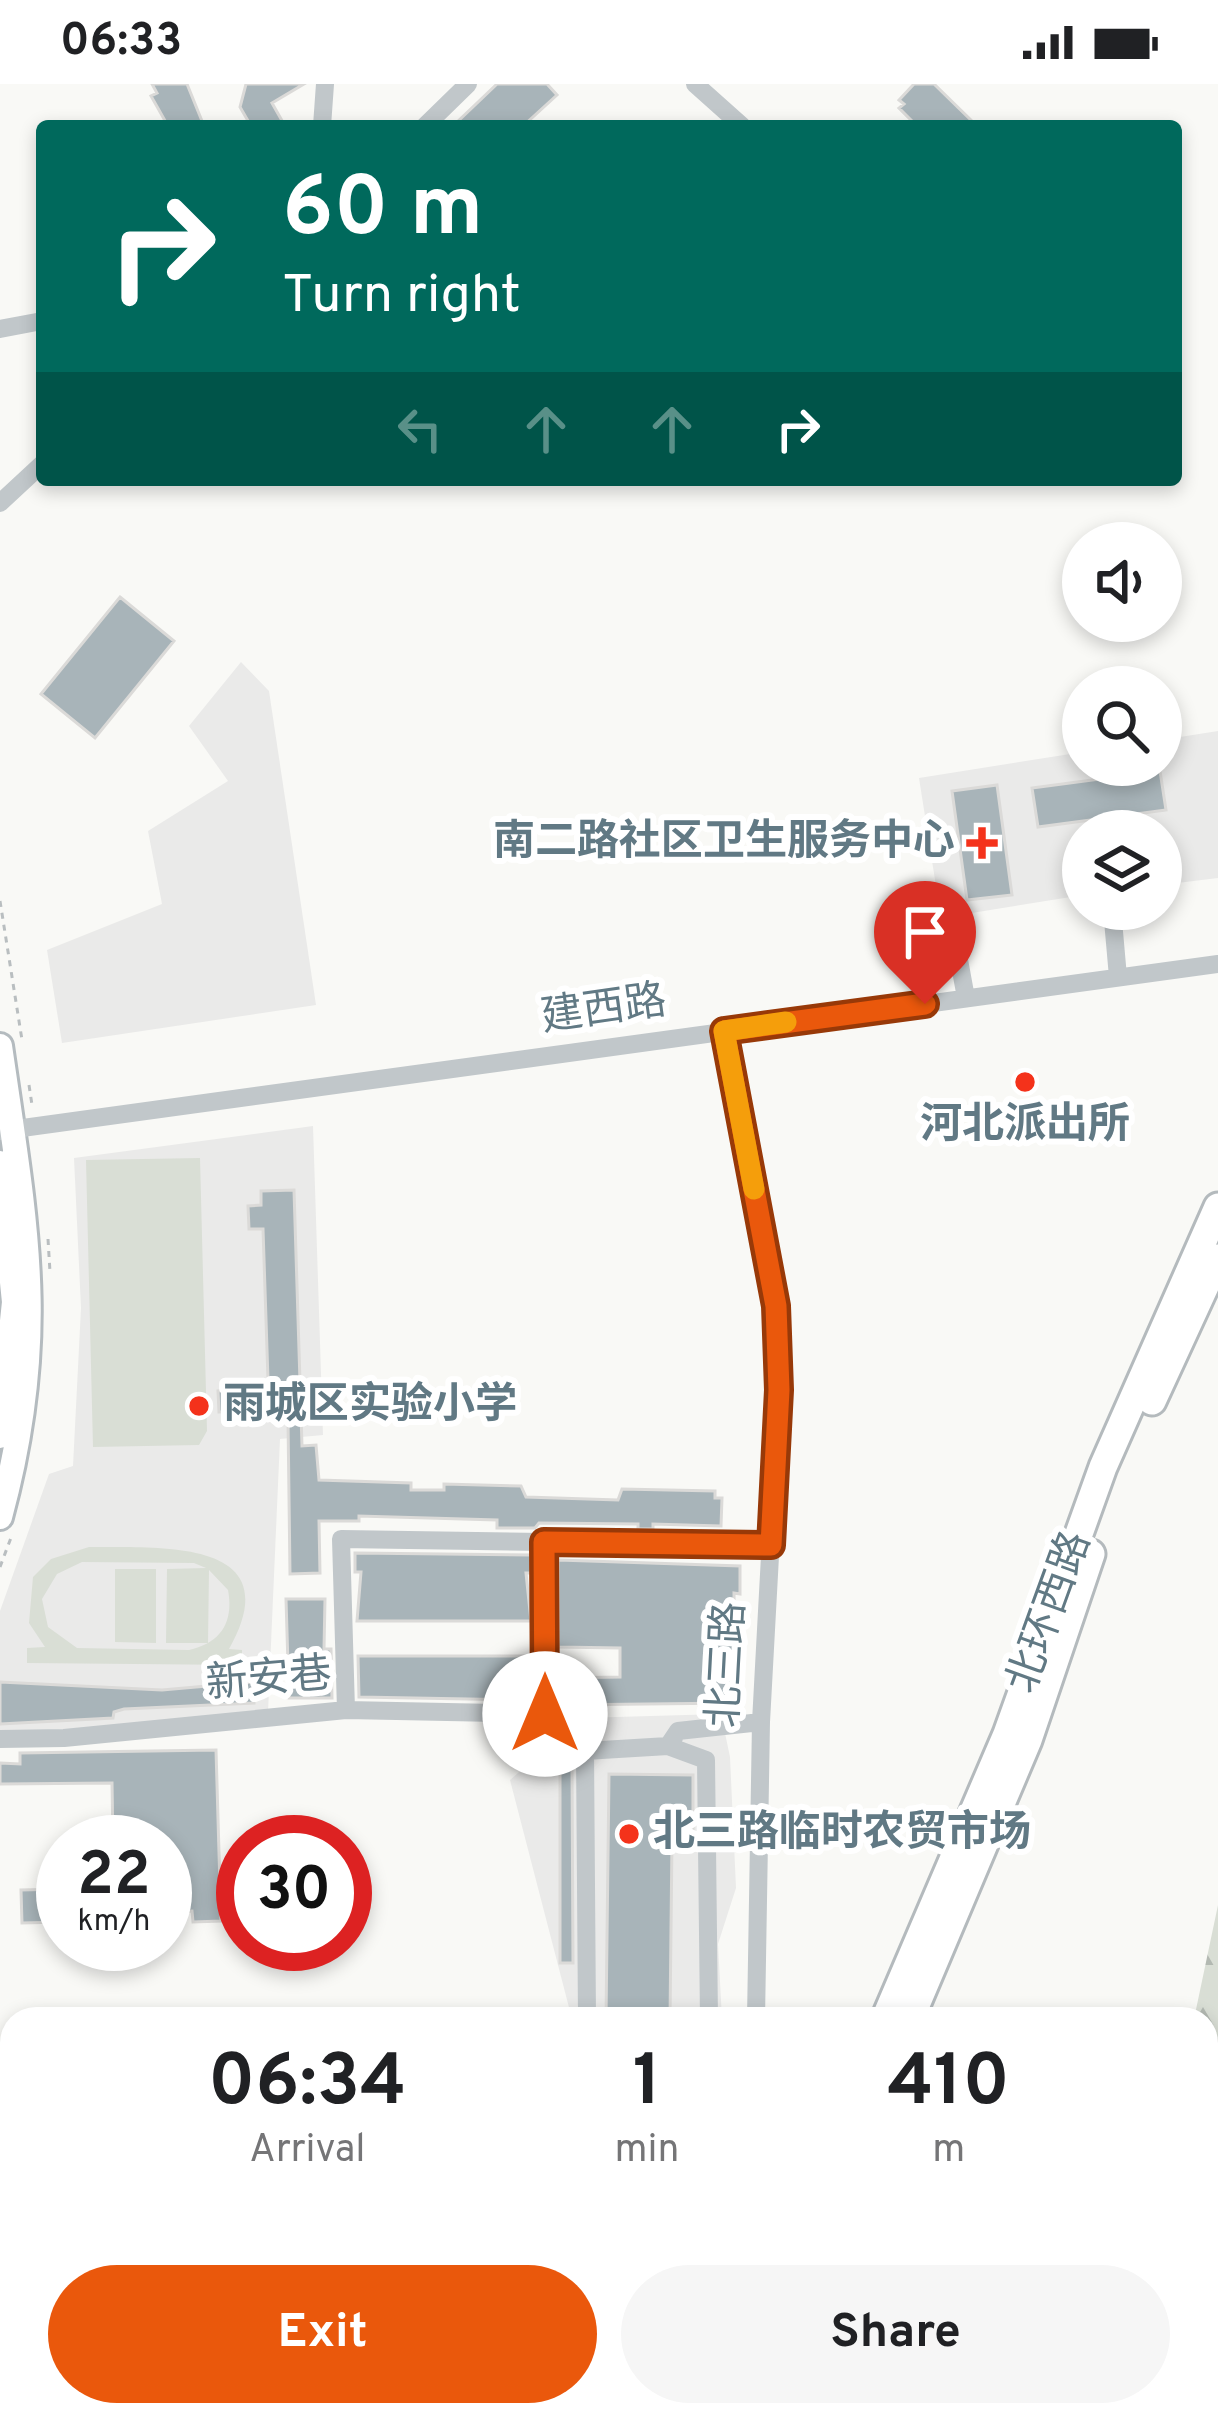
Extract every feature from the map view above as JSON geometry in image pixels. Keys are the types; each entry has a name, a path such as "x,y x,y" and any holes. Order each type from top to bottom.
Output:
{"highway":[{"name":"北环西路","path":"890,2007 1007,1734 1103,1467 1218,1207"},
{"name":"北环西路","path":"915,2007 1028,1741 1120,1469 1218,1258"}],"main road":[{"path":"0,1046 6,1129 33,1300 20,1442 0,1517"},
{"path":"0,1163 14,1302 0,1436"}],"street":[{"path":"323,120 326,84"},
{"path":"431,120 468,84"},
{"path":"695,84 735,120"},
{"path":"0,328 36,322"},
{"path":"0,503 36,470"},
{"path":"951,916 965,998"},
{"path":"1114,930 1118,977"},
{"name":"建西路","path":"6,1129 1218,964"},
{"name":"北三路","path":"724,1031 776,1306 779,1390 761,1722 756,2007"},
{"path":"346,1710 341,1539 771,1545"},
{"name":"新安巷","path":"0,1739 64,1738 346,1710 545,1714 544,1542"},
{"path":"668,1746 678,1731 761,1722"},
{"path":"586,2007 585,1751 668,1746 706,1760 709,2007"}],"shaded area":[{"path":"241,662 269,691 316,1005 62,1043 47,950 162,904 148,831 228,781 189,726"},
{"path":"1218,731 1218,878 1182,882 1182,810 1062,810 1062,898 941,918 919,778 1062,755 1062,786 1182,786 1182,737"},
{"name":"雨城区实验小学","path":"313,1126 323,1435 280,1439 268,1712 0,1735 0,1611 49,1474 73,1466 81,1308 74,1158"},
{"name":"北三路临时农贸市场","path":"721,1714 730,1757 736,1888 718,1944 721,2007 569,2007 510,1780 581,1718"}],"green space":[{"path":"200,1158 207,1431 199,1445 93,1447 86,1160"},
{"path":"89,1547 148,1548 208,1556 230,1568 243,1586 244,1613 229,1649 242,1650 242,1665 27,1663 27,1648 45,1647 29,1623 33,1577 51,1559","holes":["82,1562 194,1563 206,1568 167,1569 166,1643 208,1643 189,1650 77,1648 48,1627 42,1599 57,1574","209,1570 228,1590 229,1612 223,1629 208,1643"]},
{"path":"115,1569 156,1569 156,1643 115,1642"},
{"path":"1218,1905 1218,2007 1197,2007"}],"building":[{"path":"152,84 187,84 202,120 165,120 151,96 157,93"},
{"path":"246,84 304,84 272,103 282,120 248,120 240,107"},
{"path":"497,84 547,84 557,95 530,120 459,120"},
{"path":"914,84 934,84 971,120 911,120 899,108 904,104 899,100"},
{"path":"120,597 174,641 95,738 41,694"},
{"name":"南二路社区卫生服务中心","path":"997,785 1012,895 967,900 952,791"},
{"path":"1162,786 1166,810 1062,810 1062,824 1038,827 1032,788"},
{"path":"294,1190 302,1446 316,1445 319,1480 411,1483 411,1490 444,1490 444,1484 521,1486 526,1497 618,1500 622,1489 715,1491 715,1498 722,1498 721,1526 653,1524 653,1529 638,1529 638,1524 539,1523 535,1528 497,1528 497,1520 359,1516 359,1521 319,1521 320,1573 290,1574 288,1420 267,1420 267,1411 219,1412 218,1391 231,1390 231,1381 268,1380 263,1229 249,1229 248,1206 261,1205 261,1191"},
{"path":"355,1553 531,1555 531,1573 526,1573 531,1621 357,1621 361,1572 355,1572"},
{"path":"558,1560 740,1566 740,1594 734,1593 735,1703 558,1705 558,1678 620,1677 620,1648 558,1647"},
{"path":"286,1599 325,1599 324,1649 331,1649 332,1698 289,1698"},
{"path":"358,1656 531,1656 531,1700 359,1697"},
{"path":"0,1682 162,1690 253,1682 254,1703 124,1709 114,1712 113,1718 0,1724"},
{"path":"216,1750 216,1921 193,1922 192,1815 113,1815 112,1783 0,1784 0,1763 20,1764 20,1753"},
{"path":"560,1766 572,1766 573,1963 560,1963"},
{"path":"609,1774 693,1775 693,1839 672,1839 670,2007 606,2007"},
{"path":"21,1890 36,1890 36,1923 22,1923"}],"slow traffic":[{"path":"754,1189 724,1031 786,1022"}],"place":[{"name":"南二路社区卫生服务中心","path":"982,843"},
{"name":"河北派出所","path":"1025,1082"},
{"name":"雨城区实验小学","path":"199,1406"},
{"name":"北三路临时农贸市场","path":"629,1834"}],"route":[{"path":"545,1714 544,1542 771,1545 779,1390 776,1306 724,1031 925,1004"}]}
